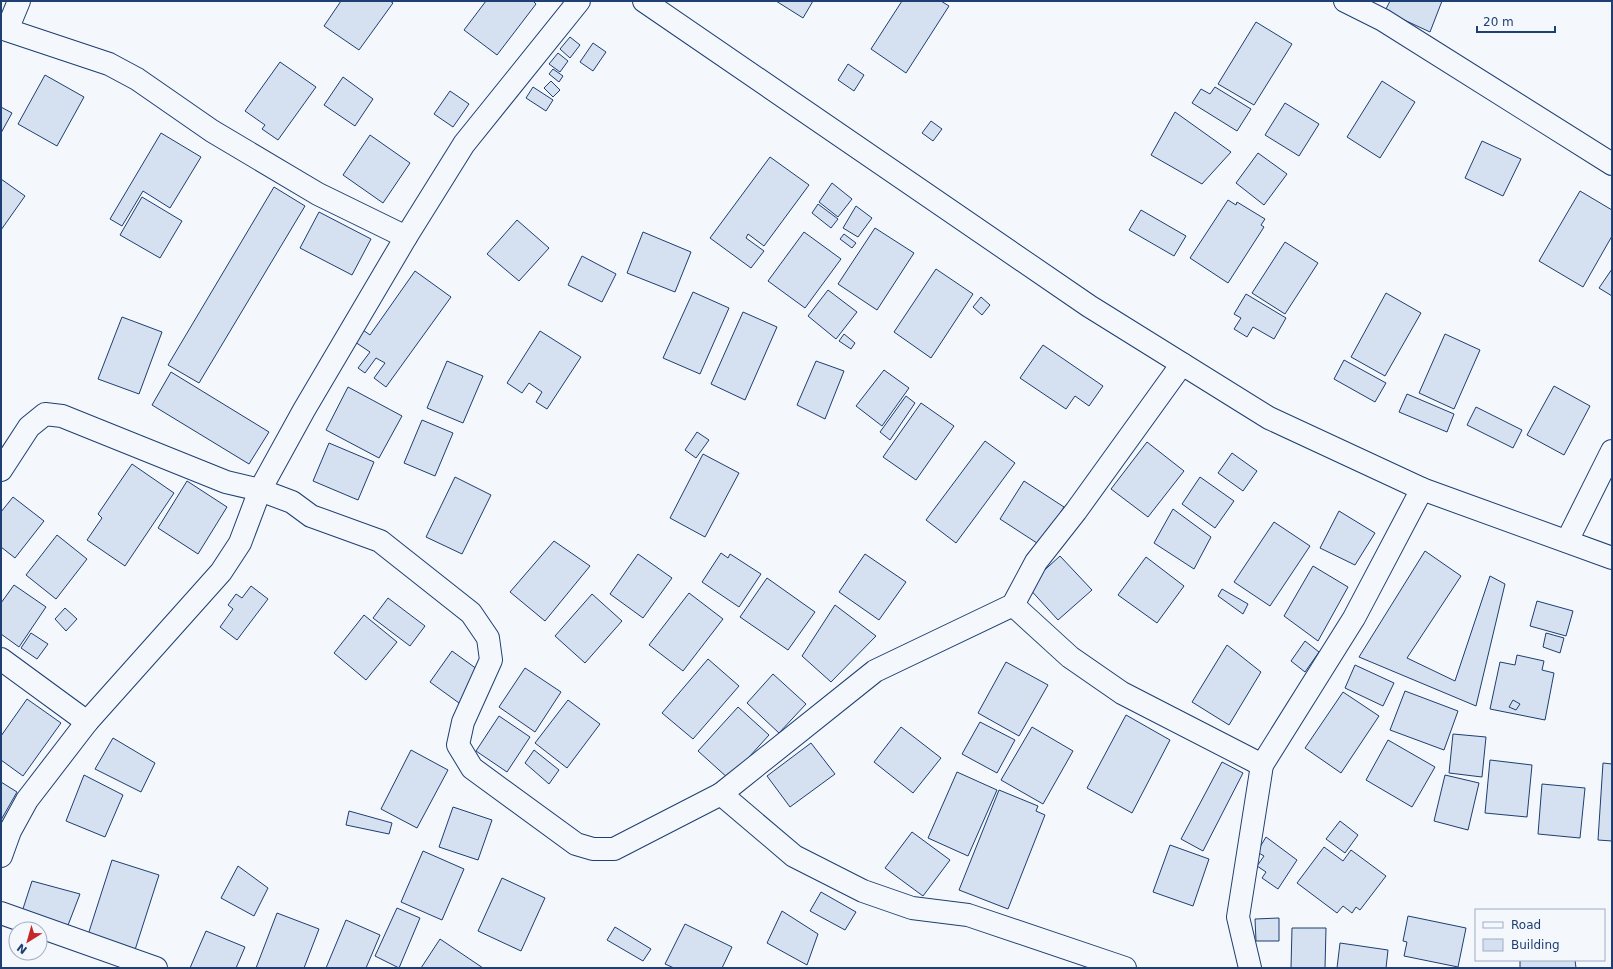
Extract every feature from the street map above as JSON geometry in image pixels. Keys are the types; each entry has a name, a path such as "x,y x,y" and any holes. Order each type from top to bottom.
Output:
{"street":[{"path":"19,1 7,30 109,64 137,79 212,132 318,194 406,237"},
{"path":"1,856 10,831 26,800 87,722 221,572 240,544 260,490 304,410 406,237 464,144 579,1"},
{"path":"644,1 1089,306 1268,418 1422,489 1612,558"},
{"path":"1345,1 1383,20 1612,164"},
{"path":"1,470 29,427 45,414 62,416 226,482 260,490 292,502 311,516 380,541 471,612 488,638 491,660 463,722 458,745 472,768 576,844 593,849 614,849 721,794 875,672 1013,605 1036,562 1080,505 1182,364"},
{"path":"1567,541 1612,451"},
{"path":"1250,968 1238,918 1262,765 1354,618 1422,489"},
{"path":"1013,605 1070,657 1122,693 1262,765"},
{"path":"1,659 87,722"},
{"path":"721,794 794,856 864,891 912,908 968,915 1125,968"},
{"path":"1,913 156,968"}],"building":[{"path":"341,1 390,1 393,3 359,50 324,26"},
{"path":"486,1 533,1 536,4 497,55 464,30"},
{"path":"776,1 813,1 803,18"},
{"path":"902,1 941,1 949,6 906,73 871,49"},
{"path":"1390,1 1442,1 1430,32 1385,11"},
{"path":"1256,22 1292,44 1254,105 1218,84"},
{"path":"570,37 580,45 570,58 560,49"},
{"path":"593,43 606,52 593,71 580,62"},
{"path":"558,53 568,61 560,72 549,64"},
{"path":"280,62 316,87 278,140 262,129 265,125 245,111"},
{"path":"848,64 864,75 854,91 838,80"},
{"path":"553,69 563,76 559,82 549,74"},
{"path":"45,75 84,97 57,146 18,124"},
{"path":"343,77 373,99 355,126 324,105"},
{"path":"551,81 560,90 553,97 544,88"},
{"path":"1382,81 1415,102 1380,158 1347,137"},
{"path":"533,87 553,100 546,111 526,98"},
{"path":"1215,87 1251,109 1237,131 1192,103 1201,89 1210,94"},
{"path":"450,91 469,104 453,127 434,114"},
{"path":"1285,103 1319,124 1299,156 1265,135"},
{"path":"1,107 12,113 1,133"},
{"path":"1175,112 1231,152 1202,184 1151,155"},
{"path":"931,121 942,129 933,141 922,133"},
{"path":"161,133 201,157 170,208 143,191 122,226 110,219"},
{"path":"370,135 410,163 383,203 343,175"},
{"path":"1482,141 1521,159 1503,196 1465,178"},
{"path":"1258,153 1287,174 1264,205 1236,183"},
{"path":"770,157 809,185 764,246 748,234 746,238 764,251 751,268 710,238"},
{"path":"1,179 25,196 1,230"},
{"path":"832,183 852,199 838,217 819,202"},
{"path":"274,187 305,206 199,383 168,365"},
{"path":"1580,191 1612,210 1612,236 1583,287 1539,261"},
{"path":"142,197 182,221 160,258 120,235"},
{"path":"1228,200 1236,205 1237,202 1265,219 1261,225 1264,227 1228,283 1190,258"},
{"path":"818,204 838,219 831,228 812,213"},
{"path":"856,206 872,218 858,237 843,228"},
{"path":"1141,210 1186,236 1174,256 1129,230"},
{"path":"319,212 371,239 352,275 300,248"},
{"path":"517,220 549,248 519,281 487,254"},
{"path":"875,228 914,253 877,310 838,284"},
{"path":"643,232 691,252 675,292 627,273"},
{"path":"804,232 841,259 805,308 768,281"},
{"path":"844,234 856,243 852,248 840,239"},
{"path":"1285,242 1318,263 1285,314 1252,293"},
{"path":"582,256 616,274 602,302 568,285"},
{"path":"936,269 973,294 931,358 894,332"},
{"path":"1612,269 1612,296 1599,288"},
{"path":"415,271 451,297 386,387 374,378 385,363 376,358 365,373 358,368 370,352 355,342 363,330 370,335"},
{"path":"828,290 857,312 836,339 808,316"},
{"path":"693,292 729,308 700,374 663,358"},
{"path":"1386,293 1421,313 1385,376 1351,357"},
{"path":"1246,294 1286,318 1274,339 1253,327 1247,337 1234,329 1241,318 1234,314"},
{"path":"981,297 990,305 982,315 973,307"},
{"path":"743,312 777,327 745,400 711,384"},
{"path":"122,317 162,332 139,394 98,379"},
{"path":"540,331 581,357 547,409 536,402 542,392 529,383 522,393 507,383"},
{"path":"844,334 855,343 851,349 839,341"},
{"path":"1445,334 1480,350 1454,409 1419,393"},
{"path":"1043,345 1103,386 1089,406 1075,396 1066,409 1020,378"},
{"path":"1344,360 1386,383 1375,402 1334,379"},
{"path":"447,361 483,376 463,423 427,408"},
{"path":"816,361 844,371 825,419 797,405"},
{"path":"884,370 909,388 882,426 856,406"},
{"path":"171,372 269,432 249,464 152,405"},
{"path":"1554,386 1590,406 1564,455 1527,435"},
{"path":"348,387 402,416 379,458 326,430"},
{"path":"1407,394 1454,414 1447,432 1399,412"},
{"path":"906,396 915,403 890,440 880,432"},
{"path":"921,403 954,426 916,480 883,457"},
{"path":"1476,407 1522,430 1513,448 1467,425"},
{"path":"422,420 453,433 435,476 404,463"},
{"path":"697,432 709,440 696,458 685,450"},
{"path":"985,441 1015,463 956,543 926,520"},
{"path":"1147,442 1184,471 1148,517 1111,489"},
{"path":"329,443 374,462 358,500 313,481"},
{"path":"1232,453 1257,471 1243,491 1218,473"},
{"path":"703,454 739,473 705,537 670,518"},
{"path":"132,464 174,493 125,566 87,540 102,518 98,514"},
{"path":"455,477 491,495 462,554 426,537"},
{"path":"1200,477 1234,501 1215,528 1182,504"},
{"path":"187,481 227,507 198,554 158,528"},
{"path":"1024,481 1064,507 1040,545 1000,519"},
{"path":"13,497 44,521 15,558 1,547 1,512"},
{"path":"1173,509 1211,537 1194,569 1154,543"},
{"path":"1339,511 1375,533 1355,565 1320,548"},
{"path":"1274,522 1310,546 1270,606 1234,582"},
{"path":"57,535 87,559 56,599 26,575"},
{"path":"554,541 590,566 545,621 510,592"},
{"path":"1425,551 1461,576 1407,658 1455,681 1490,576 1505,584 1476,706 1359,657"},
{"path":"721,553 728,558 730,554 761,574 739,607 702,582"},
{"path":"638,554 672,578 643,618 610,594"},
{"path":"865,554 906,582 879,620 839,592"},
{"path":"1060,556 1092,590 1058,620 1027,586"},
{"path":"1146,557 1184,586 1157,623 1118,595"},
{"path":"1313,566 1348,587 1318,641 1284,616"},
{"path":"767,578 815,612 788,650 740,617"},
{"path":"14,585 46,607 19,647 1,634 1,603"},
{"path":"251,586 268,599 237,640 220,627 233,609 228,605 236,594 242,598"},
{"path":"1222,589 1248,604 1243,614 1218,596"},
{"path":"689,593 723,619 683,671 649,645"},
{"path":"592,594 622,621 585,663 555,636"},
{"path":"388,598 425,626 410,646 373,618"},
{"path":"1537,601 1573,611 1566,636 1530,626"},
{"path":"835,605 876,636 831,682 802,656"},
{"path":"65,608 77,619 66,631 55,619"},
{"path":"364,615 397,642 366,680 334,653"},
{"path":"31,633 48,644 37,659 21,648"},
{"path":"1546,633 1564,638 1560,653 1543,647"},
{"path":"1305,641 1319,652 1305,672 1291,661"},
{"path":"1227,645 1261,672 1229,725 1192,702"},
{"path":"452,651 481,672 459,703 430,682"},
{"path":"1517,655 1544,661 1542,670 1554,673 1545,720 1490,709 1500,662 1515,665"},
{"path":"708,659 739,686 693,739 662,713"},
{"path":"1006,662 1048,685 1019,736 978,713"},
{"path":"1355,665 1394,683 1383,706 1345,688"},
{"path":"525,668 561,692 535,732 499,707"},
{"path":"773,674 806,704 779,733 747,703"},
{"path":"1405,691 1458,711 1444,750 1390,730"},
{"path":"1343,692 1379,716 1341,773 1305,748"},
{"path":"27,699 61,723 23,776 1,760 1,736"},
{"path":"568,700 600,724 567,768 535,743"},
{"path":"1513,700 1520,704 1516,710 1509,707"},
{"path":"738,707 769,735 729,779 698,751"},
{"path":"1126,715 1170,740 1132,813 1087,788"},
{"path":"499,716 530,737 507,772 476,751"},
{"path":"980,722 1015,740 997,773 962,754"},
{"path":"901,727 941,758 913,793 874,762"},
{"path":"1032,727 1073,751 1043,804 1001,780"},
{"path":"1453,734 1486,737 1482,777 1449,773"},
{"path":"113,738 155,763 141,792 95,769"},
{"path":"1388,740 1435,767 1412,807 1366,780"},
{"path":"811,743 835,774 790,807 767,776"},
{"path":"411,750 448,770 417,828 381,809"},
{"path":"534,750 559,770 549,784 525,763"},
{"path":"1490,760 1532,765 1527,817 1485,813"},
{"path":"1222,762 1243,773 1203,851 1181,839"},
{"path":"1603,763 1612,764 1612,841 1598,840"},
{"path":"957,772 997,790 968,856 928,838"},
{"path":"84,775 123,795 105,837 66,821"},
{"path":"1445,775 1479,783 1468,830 1434,821"},
{"path":"1,782 17,792 1,820"},
{"path":"1542,784 1585,788 1580,838 1538,834"},
{"path":"999,790 1038,806 1036,811 1045,815 1008,909 959,890"},
{"path":"453,807 492,820 478,860 439,847"},
{"path":"349,811 392,823 389,834 346,825"},
{"path":"1340,821 1358,835 1345,853 1326,839"},
{"path":"912,832 950,860 923,896 885,868"},
{"path":"1266,837 1297,860 1278,889 1262,878 1266,872 1257,866 1264,856 1257,852"},
{"path":"1170,845 1209,859 1193,906 1153,892"},
{"path":"1324,847 1343,861 1351,850 1386,876 1360,910 1356,907 1352,913 1343,906 1337,913 1297,883"},
{"path":"423,851 464,869 442,920 401,902"},
{"path":"112,860 159,875 134,953 87,938"},
{"path":"238,866 268,888 254,916 221,898"},
{"path":"502,878 545,898 521,951 478,931"},
{"path":"32,881 80,894 65,933 48,929 48,921 19,921"},
{"path":"821,892 856,912 845,930 810,911"},
{"path":"397,908 420,918 399,968 375,956"},
{"path":"782,911 818,934 807,965 767,943"},
{"path":"277,913 319,929 304,968 256,968"},
{"path":"1408,916 1466,928 1458,967 1404,956 1407,942 1403,941"},
{"path":"1279,918 1279,941 1256,941 1255,919"},
{"path":"346,920 380,935 366,968 326,968"},
{"path":"685,924 732,947 722,968 674,968 665,964"},
{"path":"615,927 651,949 643,961 607,940"},
{"path":"1292,928 1326,928 1325,968 1291,968"},
{"path":"206,931 245,947 236,968 190,968"},
{"path":"440,939 483,968 421,968"},
{"path":"1340,943 1388,950 1386,968 1337,968"},
{"path":"1520,961 1575,961 1576,968 1520,968"}]}
